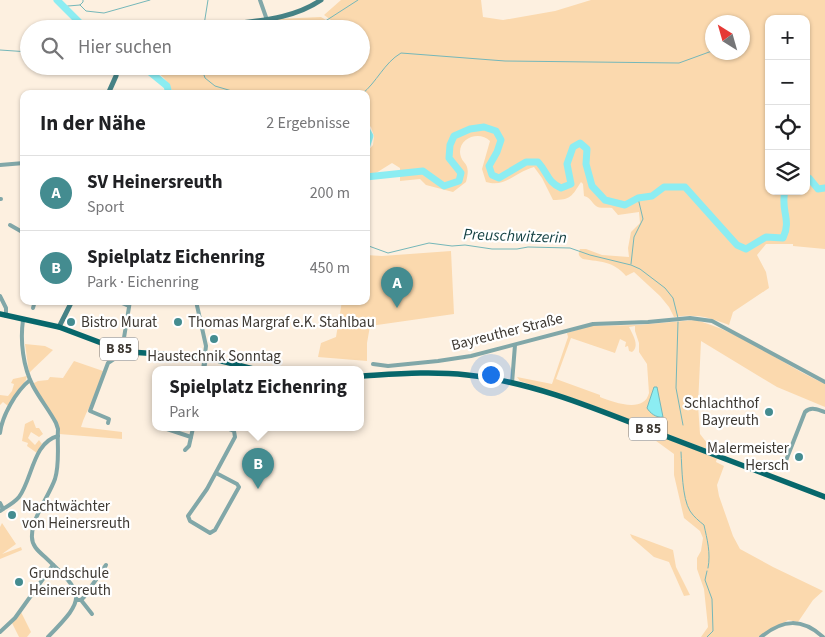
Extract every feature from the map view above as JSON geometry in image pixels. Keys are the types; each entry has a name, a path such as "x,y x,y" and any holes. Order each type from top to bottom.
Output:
{"main road":[{"name":"B 85","path":"3,315 60,327 122,350 142,354 205,357 242,366"},
{"name":"B 85","path":"364,376 439,373 480,377 512,383 580,403 825,497"}],"street":[{"path":"260,0 267,20 308,7 320,0"},
{"path":"110,90 115,75"},
{"path":"0,165 20,162"},
{"path":"10,225 20,231"},
{"path":"0,296 6,308 3,315"},
{"path":"60,327 70,305"},
{"path":"108,423 109,419 90,411 108,362 120,354 122,350 130,305"},
{"path":"197,305 206,346 205,366"},
{"name":"Bayreuther Straße","path":"373,364 388,366 448,360 481,354 588,325 705,318 712,320 825,382"},
{"path":"23,320 23,352 30,380 56,423 58,436 56,472 33,527 34,546 75,590 79,600 92,614"},
{"path":"512,383 515,345"},
{"path":"0,433 6,412 25,384 30,380"},
{"path":"778,467 785,463 805,412 815,408 825,412"},
{"path":"173,431 191,437"},
{"path":"185,450 189,446 192,431"},
{"path":"216,473 237,484 239,487 215,530 210,533 190,521 188,516 216,473 236,435 234,431"},
{"path":"0,503 2,510 19,498 42,448 50,439 58,436"},
{"path":"0,632 15,618 53,565"},
{"path":"48,637 66,619 106,565"},
{"path":"762,637 777,626 789,622 803,624 815,630 823,637"}],"shaded area":[{"path":"341,0 481,0 483,17 503,20 555,11 591,0 825,0 825,249 793,246 793,244 766,244 757,255 766,272 769,288 733,312 729,325 702,317 674,317 660,296 634,272 626,276 616,267 583,259 579,256 580,249 586,249 602,255 629,257 628,248 631,232 640,223 639,212 618,215 612,208 596,206 590,199 584,196 583,184 581,182 567,198 553,200 534,167 499,183 486,182 482,169 490,141 481,136 467,139 461,147 462,160 467,167 468,175 466,182 453,192 426,185 420,179 400,181 400,168 392,163 376,173 370,174 370,148 373,145 374,136 370,126 370,90 171,90 167,81 160,75 370,75 370,20 331,20 324,15"},
{"path":"321,17 326,20 274,20"},
{"path":"451,251 454,314 370,326 367,343 367,361 318,357 321,343 336,337 341,305 370,305 370,255"},
{"path":"695,320 728,332 825,384 825,407 777,387 701,341 698,405 700,434 707,443 722,449 720,454 584,402 520,381 517,377 552,384 568,337 567,333 590,326 638,325","holes":["635,326 639,343 639,352 647,364 649,393 641,403 628,405 612,401 556,379 571,338 615,353 620,339 626,342 625,347 628,346 629,351 632,352 636,344 629,327"]},
{"path":"25,344 45,346 53,350 29,373"},
{"path":"74,361 103,371 102,378 81,427 122,432 122,439 59,434 59,429 32,384 48,380 50,377 63,378"},
{"path":"27,376 8,406 3,402 0,405 0,395 8,396 12,391 14,384 11,383 13,379"},
{"path":"33,420 36,428 39,428 43,434 39,437 31,432 28,438 35,445 39,440 42,444 37,453 27,446 28,443 22,441 25,424"},
{"path":"654,434 717,458 716,462 724,466 717,485 719,496 733,536 740,549 823,591 813,600 798,622 788,620 763,637 701,637 708,627 704,589 697,569 697,558 701,551 703,538 700,531 684,518 674,475 674,454 652,438"},
{"path":"2,523 16,544 2,554 21,547 22,550 0,559 0,527"},
{"path":"630,534 673,550 676,567 690,595 684,596 669,562 654,557 632,538"},
{"path":"21,612 31,632 27,637 19,637 12,623"}],"water":[{"path":"654,387 657,387 663,417 654,415 647,408"}],"waterway":[{"path":"57,0 77,20"},
{"path":"65,7 80,5 83,0"},
{"path":"80,5 86,11 104,13 150,0"},
{"path":"205,20 208,0"},
{"path":"327,20 358,0"},
{"path":"0,50 20,51"},
{"path":"366,90 390,62 401,53 505,61 679,63 705,54"},
{"path":"154,75 167,86 168,90"},
{"path":"204,75 215,86 228,90"},
{"path":"370,177 423,171 444,186 459,181 461,173 449,158 450,145 454,136 470,129 484,127 496,131 501,140 489,166 492,175 499,178 526,162 538,162 550,180 561,188 571,184 567,164 573,147 580,143 587,149 586,164 592,186 605,200 625,205 638,198 652,196 664,187 685,187 737,245 746,249 766,237 783,238 786,226 784,195"},
{"path":"810,179 818,189 825,188"},
{"path":"631,264 634,237 643,219 638,198"},
{"name":"Preuschwitzerin","path":"370,246 388,253 429,243 492,249 528,247 570,248 640,269 665,288 673,298 678,318"},
{"name":"Preuschwitzerin","path":"678,322 676,388 683,425"},
{"name":"Preuschwitzerin","path":"681,452 685,499 690,511 704,525 709,551 708,568"},
{"name":"Preuschwitzerin","path":"707,571 705,580 712,599 713,631 707,637"}],"place":[{"name":"SV Heinersreuth","path":"397,308"},
{"name":"Bistro Murat","path":"71,322"},
{"name":"Thomas Margraf e.K. Stahlbau","path":"178,322"},
{"name":"Haustechnik Sonntag","path":"214,339"},
{"name":"Schlachthof Bayreuth","path":"769,412"},
{"name":"Malermeister Hersch","path":"799,457"},
{"name":"Spielplatz Eichenring","path":"258,489"},
{"name":"Nachtwächter von Heinersreuth","path":"12,515"},
{"name":"Grundschule Heinersreuth","path":"19,582"}]}
